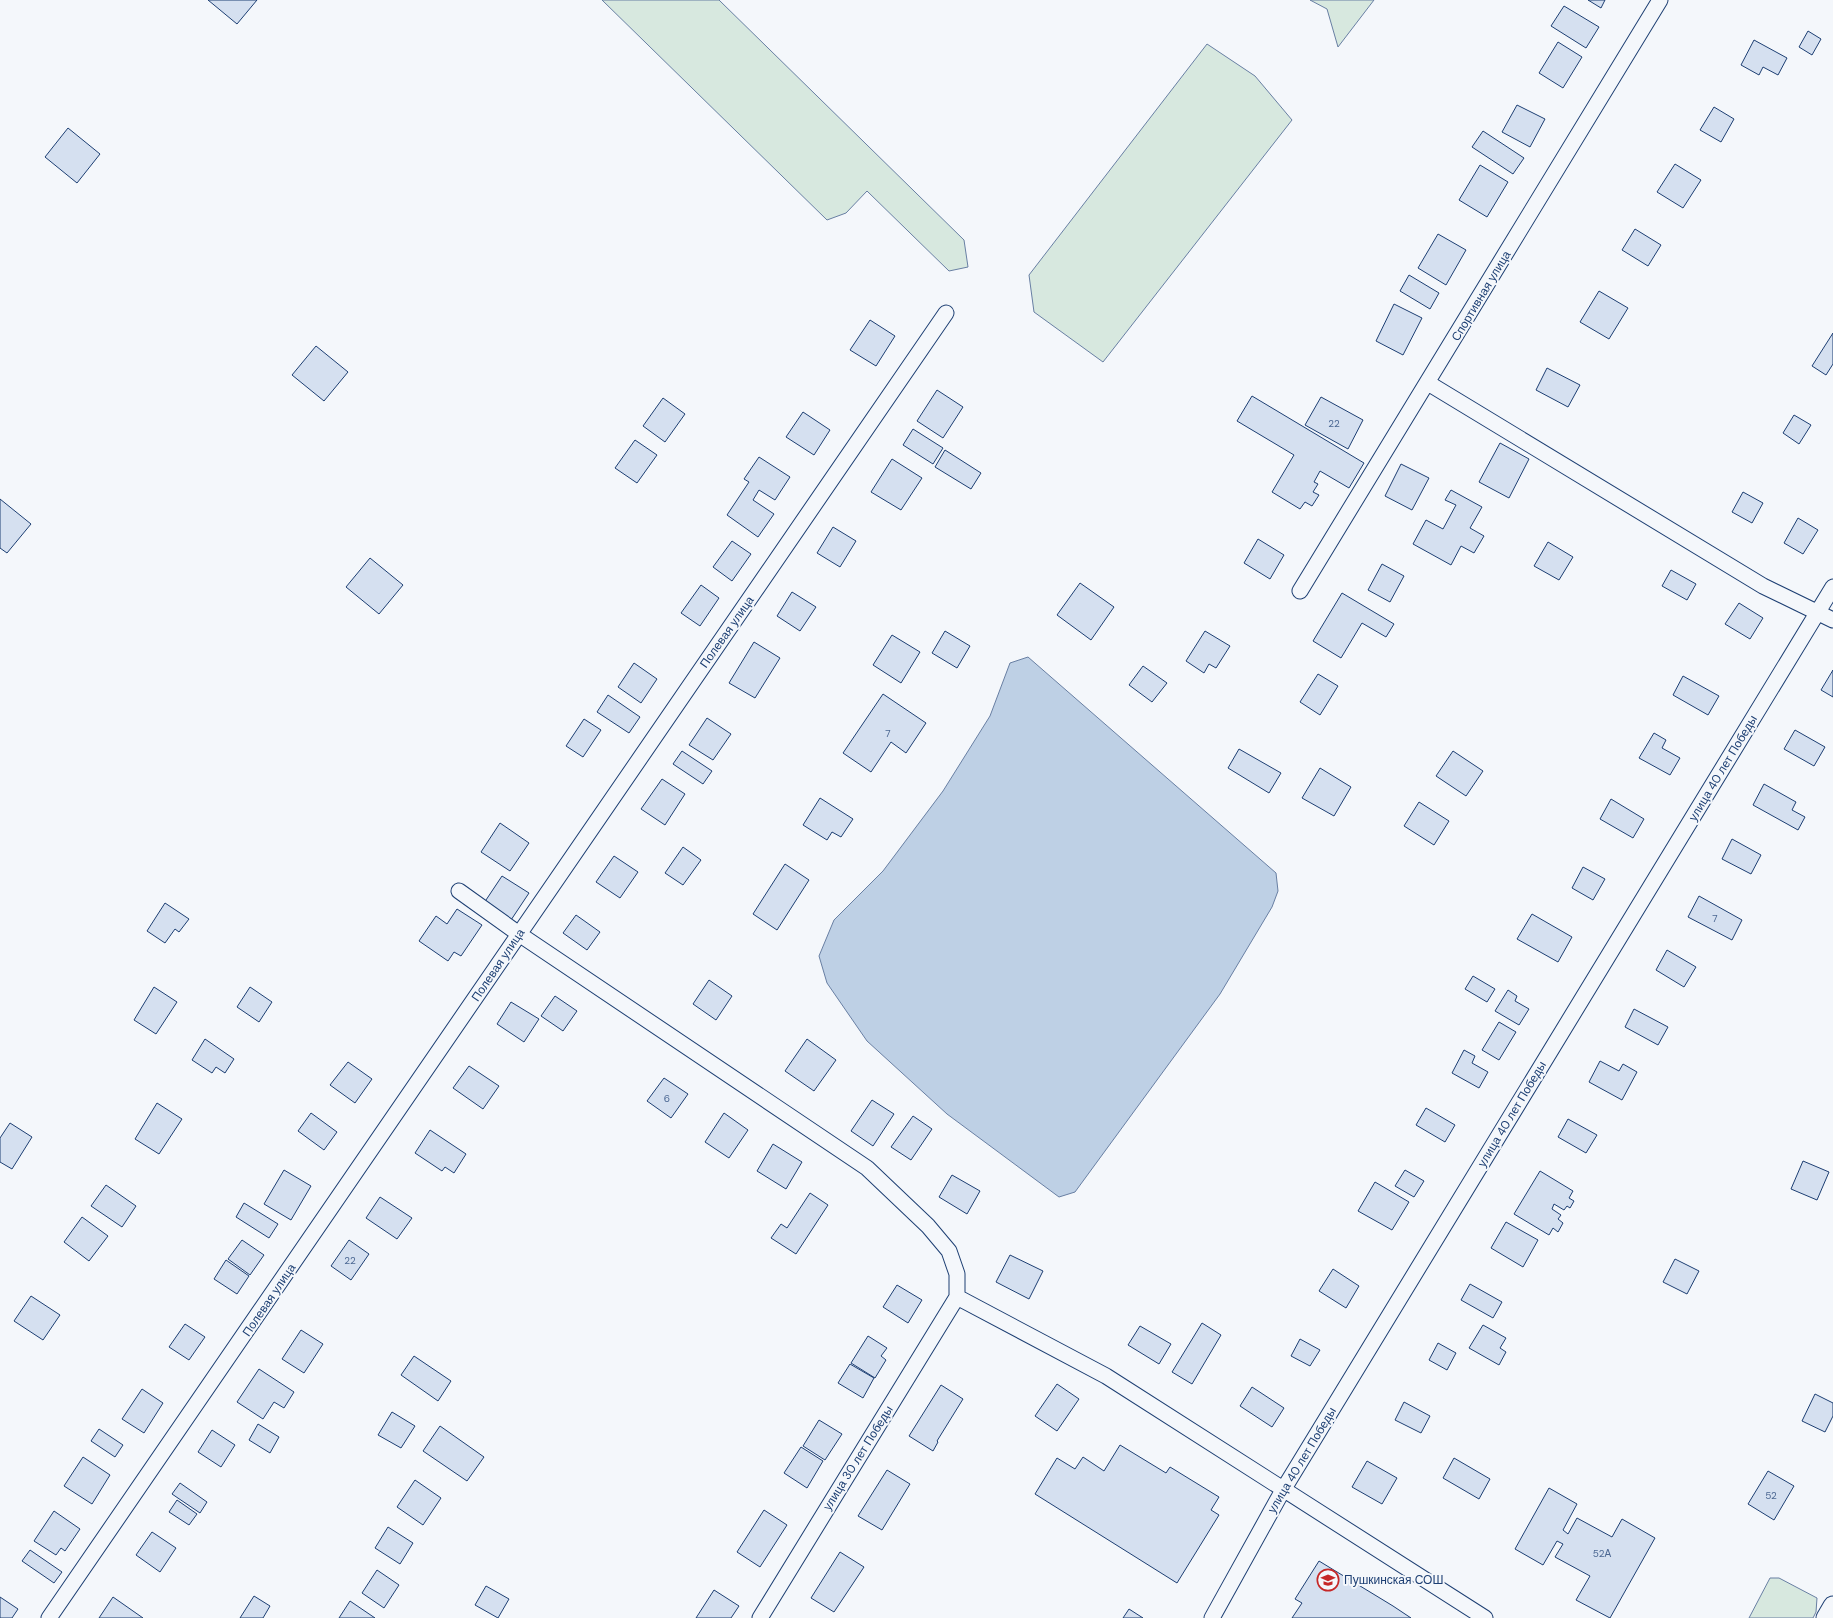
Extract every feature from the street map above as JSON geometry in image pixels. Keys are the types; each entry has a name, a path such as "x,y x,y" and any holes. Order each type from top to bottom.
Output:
{"street":[{"name":"Спортивная улица","path":"1300,591 1660,0"},
{"name":"Полевая улица","path":"49,1618 946,313"},
{"path":"1428,383 1763,586 1833,620"},
{"name":"улица 40 лет Победы","path":"1212,1618 1283,1490 1833,587"},
{"path":"459,891 519,934 867,1168 928,1226 949,1251 957,1274 956,1297 1106,1376 1485,1618"},
{"name":"улица 30 лет Победы","path":"760,1618 956,1297"},
{"path":"1826,1618 1833,1606"}],"shaded area":[{"path":"602,0 719,0 964,240 968,267 949,271 867,191 846,213 827,220"},
{"path":"1310,0 1374,0 1338,47 1327,9"},
{"path":"1207,44 1255,76 1292,120 1103,362 1034,312 1029,275"},
{"path":"1770,1578 1779,1578 1817,1598 1816,1612 1813,1618 1749,1618"}],"water":[{"path":"1028,657 1276,873 1278,891 1272,907 1220,994 1075,1192 1059,1197 947,1114 867,1041 827,983 819,956 834,920 883,871 943,791 990,716 1010,663"}],"building":[{"path":"208,0 257,0 237,24"},
{"path":"1588,0 1605,0 1601,8"},
{"path":"1564,6 1599,27 1586,48 1551,26"},
{"path":"1808,31 1821,39 1812,55 1799,47"},
{"path":"1754,40 1787,58 1778,75 1763,67 1759,75 1741,65"},
{"path":"1558,42 1582,57 1563,88 1539,73"},
{"path":"1517,105 1545,119 1530,147 1502,132"},
{"path":"1714,107 1734,119 1721,142 1700,130"},
{"path":"68,128 100,154 77,183 45,157"},
{"path":"1483,131 1524,158 1513,174 1472,147"},
{"path":"1675,164 1701,180 1683,208 1657,192"},
{"path":"1480,165 1508,182 1487,217 1459,200"},
{"path":"1635,229 1661,245 1648,266 1622,250"},
{"path":"1438,234 1466,250 1446,285 1418,268"},
{"path":"1409,275 1439,293 1430,309 1400,291"},
{"path":"1599,291 1628,308 1609,339 1580,322"},
{"path":"1394,304 1422,318 1403,355 1376,341"},
{"path":"870,320 895,336 876,366 850,350"},
{"path":"1833,333 1833,364 1826,375 1812,366"},
{"path":"316,346 348,372 324,401 292,375"},
{"path":"1547,368 1580,385 1568,407 1536,390"},
{"path":"937,390 963,407 943,438 917,421"},
{"path":"1252,396 1364,463 1349,488 1320,471 1314,482 1318,484 1313,492 1319,495 1312,506 1305,502 1300,509 1272,492 1294,455 1237,421"},
{"path":"1321,397 1363,420 1348,449 1305,425"},
{"path":"663,398 685,414 665,442 643,426"},
{"path":"803,412 830,430 814,455 786,437"},
{"path":"1794,415 1811,425 1799,444 1783,433"},
{"path":"913,429 943,448 933,464 903,445"},
{"path":"635,440 657,455 637,483 615,468"},
{"path":"1500,443 1529,459 1509,498 1479,482"},
{"path":"945,450 981,473 971,489 935,467"},
{"path":"759,457 790,477 775,500 759,490 753,500 774,514 758,537 727,515 749,482 744,479"},
{"path":"892,459 922,478 901,510 871,492"},
{"path":"1401,464 1429,478 1412,510 1385,496"},
{"path":"1451,490 1482,507 1470,528 1484,536 1474,553 1461,546 1451,565 1413,544 1426,520 1443,529 1456,505 1445,500"},
{"path":"1743,492 1763,503 1752,523 1732,512"},
{"path":"0,499 31,524 7,553 0,548"},
{"path":"1798,518 1818,530 1803,554 1784,543"},
{"path":"833,527 856,541 840,567 817,553"},
{"path":"1258,539 1284,555 1270,579 1244,563"},
{"path":"732,541 751,554 732,581 713,567"},
{"path":"1548,542 1573,557 1559,580 1534,566"},
{"path":"370,558 403,585 379,614 346,587"},
{"path":"1382,564 1404,576 1390,602 1368,590"},
{"path":"1671,570 1696,584 1687,600 1662,586"},
{"path":"1080,583 1114,607 1091,640 1057,615"},
{"path":"701,585 719,598 700,626 681,613"},
{"path":"792,592 816,607 800,631 777,616"},
{"path":"1342,593 1394,624 1386,637 1362,623 1341,658 1313,641"},
{"path":"1739,603 1763,618 1750,639 1725,624"},
{"path":"945,631 970,646 957,668 932,653"},
{"path":"1205,631 1230,646 1216,668 1209,664 1204,673 1186,661"},
{"path":"892,635 920,652 901,683 873,665"},
{"path":"754,642 780,658 755,698 729,683"},
{"path":"634,663 657,679 641,703 618,687"},
{"path":"1143,666 1167,683 1152,702 1129,685"},
{"path":"1833,670 1833,697 1821,690"},
{"path":"1318,674 1338,686 1320,715 1300,702"},
{"path":"1683,676 1719,696 1708,715 1673,695"},
{"path":"883,694 926,723 906,753 891,742 871,772 843,753"},
{"path":"608,695 640,717 629,733 597,712"},
{"path":"707,718 731,734 713,760 689,745"},
{"path":"584,719 601,730 583,757 566,746"},
{"path":"1795,730 1825,747 1814,766 1784,749"},
{"path":"1654,733 1666,740 1662,748 1680,758 1670,775 1639,758"},
{"path":"1239,749 1281,773 1269,793 1228,768"},
{"path":"682,751 712,771 703,784 673,764"},
{"path":"1453,751 1483,771 1466,796 1436,776"},
{"path":"1320,768 1351,787 1334,816 1302,798"},
{"path":"662,779 685,794 665,825 641,809"},
{"path":"1764,784 1796,802 1792,810 1805,817 1798,830 1753,805"},
{"path":"820,798 853,819 841,837 832,832 827,840 803,825"},
{"path":"1611,799 1644,819 1633,838 1600,819"},
{"path":"1419,802 1449,821 1434,845 1404,826"},
{"path":"500,823 529,843 510,871 481,852"},
{"path":"1732,839 1761,855 1751,874 1722,859"},
{"path":"683,847 701,860 683,885 665,873"},
{"path":"614,856 638,872 620,898 596,882"},
{"path":"785,864 809,880 777,930 753,914"},
{"path":"1583,867 1605,879 1593,900 1572,888"},
{"path":"502,876 529,893 511,920 484,903"},
{"path":"1699,896 1742,920 1732,940 1688,917"},
{"path":"165,903 189,919 179,932 175,929 165,943 147,931"},
{"path":"457,909 482,925 461,956 454,952 448,961 419,941 436,916 447,924"},
{"path":"1532,914 1572,937 1558,962 1517,939"},
{"path":"576,915 600,932 587,950 563,933"},
{"path":"1667,950 1696,967 1684,987 1656,970"},
{"path":"1473,976 1495,989 1487,1002 1465,989"},
{"path":"709,980 732,996 716,1020 693,1004"},
{"path":"154,987 177,1002 156,1034 134,1020"},
{"path":"250,987 272,1002 259,1022 237,1007"},
{"path":"1508,990 1517,996 1515,1001 1529,1009 1519,1025 1495,1011"},
{"path":"555,996 577,1011 563,1031 541,1016"},
{"path":"511,1002 539,1019 524,1042 497,1024"},
{"path":"1634,1009 1668,1027 1658,1045 1625,1027"},
{"path":"1499,1022 1516,1032 1499,1060 1482,1050"},
{"path":"205,1039 234,1059 225,1073 216,1067 212,1073 192,1060"},
{"path":"807,1039 836,1060 814,1091 785,1071"},
{"path":"1464,1050 1475,1056 1472,1063 1488,1072 1479,1088 1452,1073"},
{"path":"1600,1061 1619,1071 1623,1064 1637,1072 1622,1100 1589,1082"},
{"path":"348,1062 372,1079 355,1103 330,1085"},
{"path":"469,1066 499,1086 483,1109 453,1088"},
{"path":"664,1078 688,1094 671,1118 647,1101"},
{"path":"872,1100 894,1114 873,1146 851,1131"},
{"path":"157,1103 182,1119 159,1154 135,1139"},
{"path":"1426,1108 1455,1125 1445,1142 1416,1125"},
{"path":"311,1113 337,1132 324,1150 298,1131"},
{"path":"724,1113 748,1130 729,1158 705,1142"},
{"path":"913,1116 932,1129 911,1160 891,1147"},
{"path":"1568,1119 1597,1135 1586,1153 1558,1137"},
{"path":"10,1123 32,1137 12,1169 0,1162 0,1138"},
{"path":"430,1130 466,1154 454,1173 445,1167 442,1171 415,1153"},
{"path":"773,1144 802,1162 786,1189 757,1171"},
{"path":"1803,1161 1829,1172 1817,1200 1791,1189"},
{"path":"284,1170 311,1186 291,1220 264,1204"},
{"path":"1405,1170 1424,1181 1414,1197 1395,1186"},
{"path":"1540,1171 1573,1191 1569,1198 1574,1201 1570,1208 1567,1206 1564,1210 1554,1204 1552,1209 1561,1215 1558,1219 1563,1223 1558,1232 1553,1228 1549,1235 1514,1214"},
{"path":"952,1175 980,1191 967,1214 939,1197"},
{"path":"1375,1182 1409,1202 1392,1230 1358,1211"},
{"path":"106,1185 136,1206 122,1227 91,1206"},
{"path":"810,1193 828,1205 796,1254 771,1238 781,1224 787,1228"},
{"path":"380,1197 412,1218 397,1239 366,1218"},
{"path":"244,1203 278,1224 269,1238 236,1217"},
{"path":"82,1217 108,1236 89,1261 64,1242"},
{"path":"1506,1222 1538,1240 1523,1267 1491,1248"},
{"path":"242,1240 264,1255 250,1275 228,1259"},
{"path":"349,1240 369,1254 351,1280 331,1266"},
{"path":"1010,1255 1043,1271 1029,1299 996,1282"},
{"path":"1675,1259 1699,1271 1687,1294 1663,1282"},
{"path":"226,1260 249,1276 237,1294 214,1279"},
{"path":"1333,1269 1359,1286 1346,1308 1319,1291"},
{"path":"1470,1284 1502,1302 1493,1318 1461,1300"},
{"path":"897,1285 922,1300 908,1323 883,1307"},
{"path":"31,1296 60,1315 43,1340 14,1321"},
{"path":"1202,1323 1221,1335 1192,1384 1172,1372"},
{"path":"185,1324 205,1337 189,1360 169,1347"},
{"path":"1483,1325 1506,1338 1500,1348 1506,1352 1499,1365 1469,1348"},
{"path":"1140,1326 1171,1344 1159,1364 1128,1345"},
{"path":"301,1330 323,1344 304,1373 282,1359"},
{"path":"868,1336 887,1348 881,1356 886,1360 875,1378 851,1363"},
{"path":"1300,1339 1320,1350 1310,1366 1291,1356"},
{"path":"1438,1343 1456,1353 1447,1370 1429,1360"},
{"path":"414,1356 451,1381 438,1401 401,1375"},
{"path":"850,1364 874,1378 863,1398 838,1383"},
{"path":"259,1369 294,1392 284,1408 274,1402 263,1419 237,1402"},
{"path":"1057,1384 1079,1399 1057,1431 1035,1416"},
{"path":"941,1385 963,1399 937,1441 933,1451 909,1436"},
{"path":"1252,1387 1284,1408 1272,1427 1240,1406"},
{"path":"142,1389 163,1403 144,1433 122,1419"},
{"path":"1815,1394 1833,1403 1833,1416 1825,1432 1802,1421"},
{"path":"1404,1402 1430,1416 1421,1433 1395,1420"},
{"path":"392,1412 415,1426 401,1448 378,1435"},
{"path":"819,1420 842,1434 825,1460 803,1446"},
{"path":"258,1424 279,1437 270,1453 249,1440"},
{"path":"440,1426 484,1457 467,1481 423,1451"},
{"path":"99,1429 123,1445 115,1457 91,1441"},
{"path":"212,1430 235,1445 221,1467 198,1452"},
{"path":"1120,1445 1166,1473 1170,1467 1219,1497 1211,1510 1219,1515 1177,1583 1035,1494 1057,1458 1075,1469 1083,1457 1104,1471"},
{"path":"801,1447 823,1461 807,1488 784,1473"},
{"path":"83,1457 110,1475 92,1504 64,1486"},
{"path":"1454,1458 1490,1479 1479,1499 1443,1478"},
{"path":"1367,1461 1397,1478 1382,1504 1352,1487"},
{"path":"887,1470 910,1484 882,1530 858,1516"},
{"path":"1768,1471 1794,1486 1774,1520 1748,1504"},
{"path":"415,1480 441,1498 423,1525 397,1507"},
{"path":"180,1483 207,1502 200,1513 172,1494"},
{"path":"1549,1488 1577,1504 1563,1530 1568,1534 1577,1518 1612,1537 1622,1519 1655,1538 1610,1618 1576,1600 1590,1576 1555,1557 1563,1544 1557,1541 1543,1565 1515,1549"},
{"path":"177,1500 197,1514 189,1525 169,1512"},
{"path":"764,1510 787,1525 760,1567 737,1552"},
{"path":"54,1511 80,1529 65,1551 61,1548 56,1555 34,1541"},
{"path":"388,1527 413,1543 400,1564 375,1548"},
{"path":"152,1532 176,1548 160,1572 136,1555"},
{"path":"30,1550 62,1572 54,1583 22,1561"},
{"path":"840,1552 864,1567 834,1612 811,1598"},
{"name":"Пушкинская СОШ","path":"1319,1561 1411,1618 1292,1618 1302,1603 1295,1599"},
{"path":"377,1570 399,1585 384,1608 362,1593"},
{"path":"486,1586 509,1599 498,1618 475,1605"},
{"path":"714,1590 739,1606 731,1618 696,1618"},
{"path":"254,1596 270,1606 263,1618 240,1618"},
{"path":"0,1597 18,1609 12,1618 0,1618"},
{"path":"113,1597 143,1618 99,1618"},
{"path":"350,1601 375,1618 339,1618"},
{"path":"1129,1609 1143,1618 1123,1618"}],"place":[{"name":"Пушкинская СОШ","path":"1328,1580"}]}
